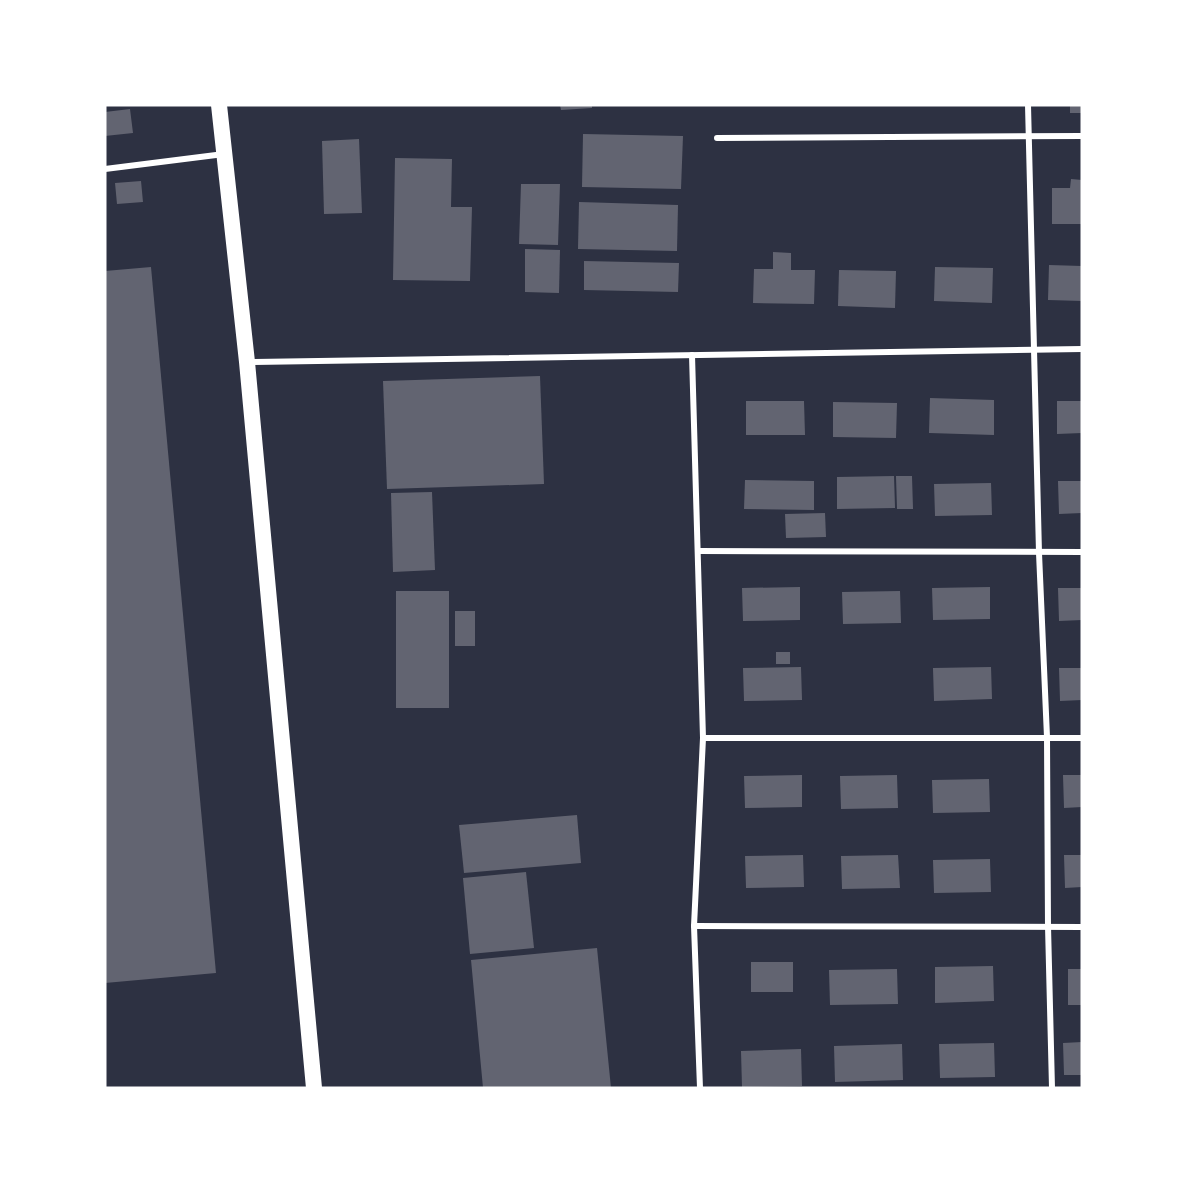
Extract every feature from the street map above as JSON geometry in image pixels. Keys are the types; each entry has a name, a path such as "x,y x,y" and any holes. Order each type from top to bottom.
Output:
{"highway":[{"path":"219,105 247,362 314,1088"}],"street":[{"path":"1028,105 1047,737 1052,1088"},
{"path":"717,138 1082,136"},
{"path":"105,169 224,154"},
{"path":"247,362 1082,349"},
{"path":"692,355 703,738 694,926 700,1088"},
{"path":"698,550 1082,552"},
{"path":"703,738 1082,738"},
{"path":"694,926 1082,927"}],"building":[{"path":"560,105 592,105 592,108 561,110"},
{"path":"1070,105 1082,105 1082,113 1070,113"},
{"path":"130,109 133,133 105,136 105,112"},
{"path":"583,134 683,136 681,189 582,187"},
{"path":"359,139 362,213 324,214 322,141"},
{"path":"395,158 452,159 451,207 472,207 470,281 393,280"},
{"path":"1071,179 1082,180 1082,224 1052,224 1052,188 1070,188"},
{"path":"141,181 143,202 117,204 115,183"},
{"path":"521,184 560,184 558,245 519,244"},
{"path":"579,202 678,205 677,251 578,249"},
{"path":"525,249 560,250 559,293 525,292"},
{"path":"773,252 791,253 791,270 815,270 814,304 753,303 754,269 773,269"},
{"path":"584,261 679,263 678,292 584,290"},
{"path":"1049,265 1082,266 1082,301 1048,300"},
{"path":"151,267 216,973 105,983 105,271"},
{"path":"935,267 993,268 992,303 934,301"},
{"path":"839,270 896,271 895,308 838,306"},
{"path":"540,376 544,484 387,489 383,381"},
{"path":"930,398 994,400 994,435 929,433"},
{"path":"746,401 804,401 805,435 746,435"},
{"path":"1057,401 1082,401 1082,433 1057,434"},
{"path":"833,402 897,403 896,438 833,437"},
{"path":"894,476 895,508 837,509 837,477"},
{"path":"896,476 912,476 913,509 897,509"},
{"path":"745,480 814,481 814,510 744,509"},
{"path":"1058,481 1082,481 1082,513 1059,514"},
{"path":"991,483 992,515 935,516 934,484"},
{"path":"432,492 435,570 393,572 391,493"},
{"path":"825,513 826,537 786,538 785,514"},
{"path":"800,587 800,620 743,621 742,588"},
{"path":"990,587 990,619 933,620 932,588"},
{"path":"1058,588 1082,588 1082,620 1059,621"},
{"path":"396,591 449,591 449,708 396,708"},
{"path":"900,591 901,623 843,624 842,592"},
{"path":"455,611 475,611 475,646 455,646"},
{"path":"776,652 790,652 790,664 776,664"},
{"path":"801,667 802,700 744,701 743,668"},
{"path":"991,667 992,699 934,701 933,668"},
{"path":"1059,668 1082,668 1082,700 1060,701"},
{"path":"802,775 802,807 745,808 744,776"},
{"path":"897,775 898,808 841,809 840,776"},
{"path":"1063,775 1082,775 1082,807 1064,808"},
{"path":"989,779 990,812 933,813 932,780"},
{"path":"577,815 581,863 464,873 459,825"},
{"path":"803,855 804,887 746,888 745,856"},
{"path":"898,855 900,888 842,889 841,856"},
{"path":"1064,855 1082,855 1082,887 1065,888"},
{"path":"990,859 991,892 934,893 933,860"},
{"path":"526,872 534,948 470,954 463,878"},
{"path":"597,948 611,1088 483,1088 471,960"},
{"path":"751,962 793,962 793,992 751,992"},
{"path":"993,966 994,1001 935,1003 935,967"},
{"path":"897,969 898,1004 830,1005 829,970"},
{"path":"1068,969 1082,969 1082,1005 1068,1005"},
{"path":"1082,1042 1082,1075 1064,1075 1063,1043"},
{"path":"994,1043 995,1077 940,1078 939,1044"},
{"path":"902,1044 903,1080 835,1082 834,1046"},
{"path":"801,1049 802,1086 742,1087 741,1051"}]}
